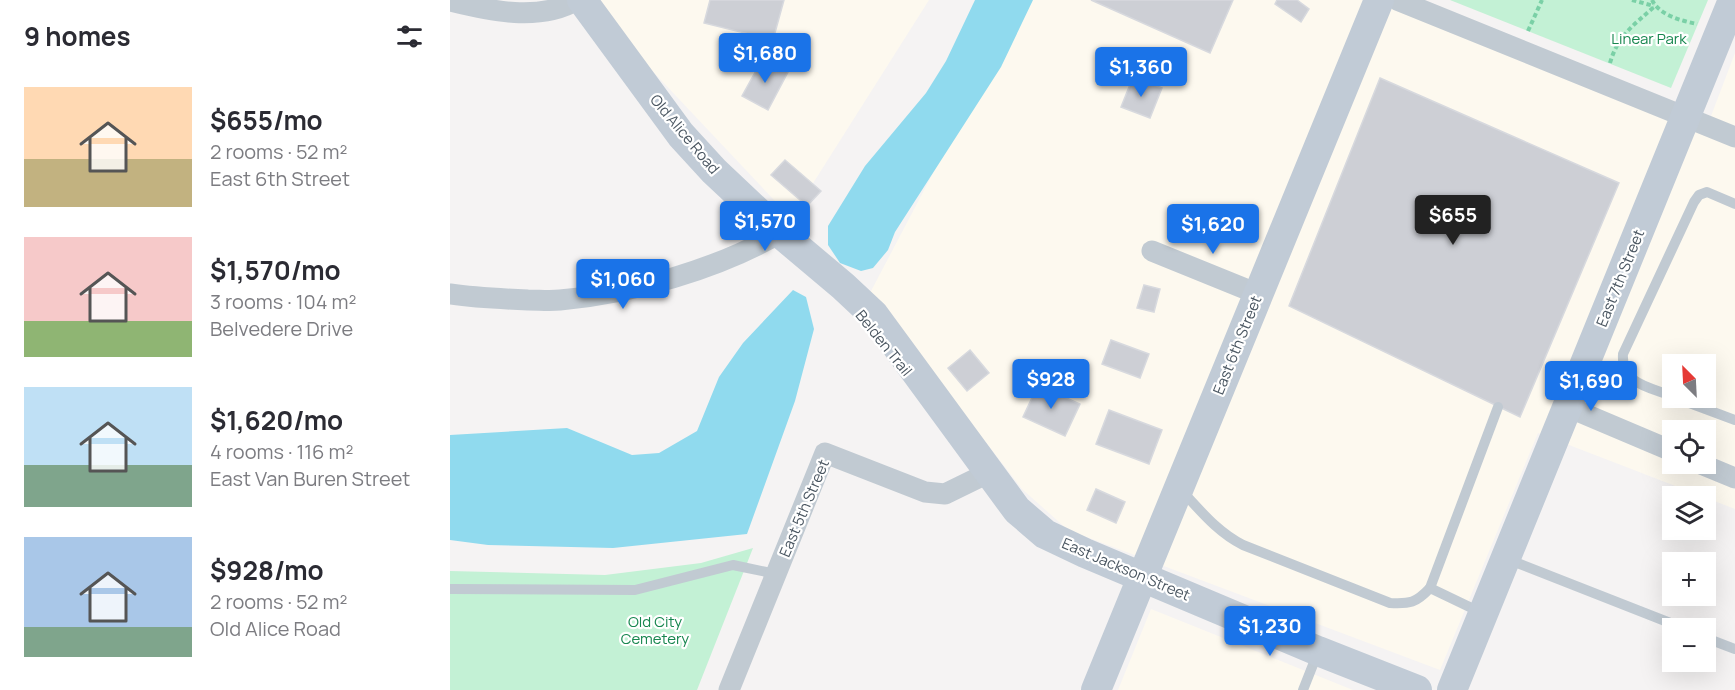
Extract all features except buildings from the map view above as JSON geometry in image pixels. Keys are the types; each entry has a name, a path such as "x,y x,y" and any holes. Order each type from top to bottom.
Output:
{"main road":[{"name":"Old Alice Road","path":"580,0 681,135 714,171 780,233 874,315 988,473"},
{"name":"East 6th Street","path":"1096,690 1379,0"},
{"name":"East 7th Street","path":"1452,690 1733,0"},
{"name":"East Jackson Street","path":"988,473 1017,510 1045,534 1318,651 1417,690"}],"street":[{"path":"450,1 482,9 524,13 564,8 580,0"},
{"path":"1397,0 1735,136"},
{"path":"450,294 479,298 559,300 634,288 698,269 763,243 780,233"},
{"path":"1152,251 1258,294"},
{"path":"1568,407 1662,447"},
{"name":"East 5th Street","path":"729,690 825,453 925,492 945,494 988,473"},
{"path":"1716,470 1735,478"}],"lane":[{"path":"1662,392 1636,382 1626,374 1623,354 1699,195 1707,192 1735,204"},
{"path":"1179,488 1215,527 1231,539 1390,603 1407,604 1420,599 1430,588 1498,406"},
{"path":"1703,408 1735,420"},
{"path":"1506,559 1662,620"},
{"path":"450,589 635,590 733,565 776,574"},
{"path":"1430,588 1484,613"},
{"path":"1716,642 1735,649"},
{"path":"1303,690 1318,651"}],"path":[{"path":"1528,31 1542,0"},
{"path":"1632,0 1655,6 1685,21 1698,24"},
{"path":"1652,0 1655,6"},
{"path":"1610,63 1615,46 1628,29 1655,6"}],"shaded area":[{"path":"596,0 929,0 791,218 628,45"},
{"path":"1024,0 1397,0 1711,116 1735,53 1735,509 1716,502 1716,486 1675,486 1538,433 1440,670 1068,530 1022,489 870,293"},
{"path":"1151,609 1353,690 1118,690"}],"green space":[{"name":"Linear Park","path":"1450,0 1708,0 1671,88"},
{"name":"Old City Cemetery","path":"753,548 697,690 450,690 450,571 605,575 701,563"}],"water":[{"path":"975,0 1033,0 1001,67 895,232 888,250 873,268 861,271 840,263 828,245 828,226 865,166 926,93 946,61"},
{"path":"793,290 806,297 814,329 795,401 747,534 613,548 488,545 450,540 450,435 567,428 632,455 659,453 697,431 719,377 743,343"}]}
